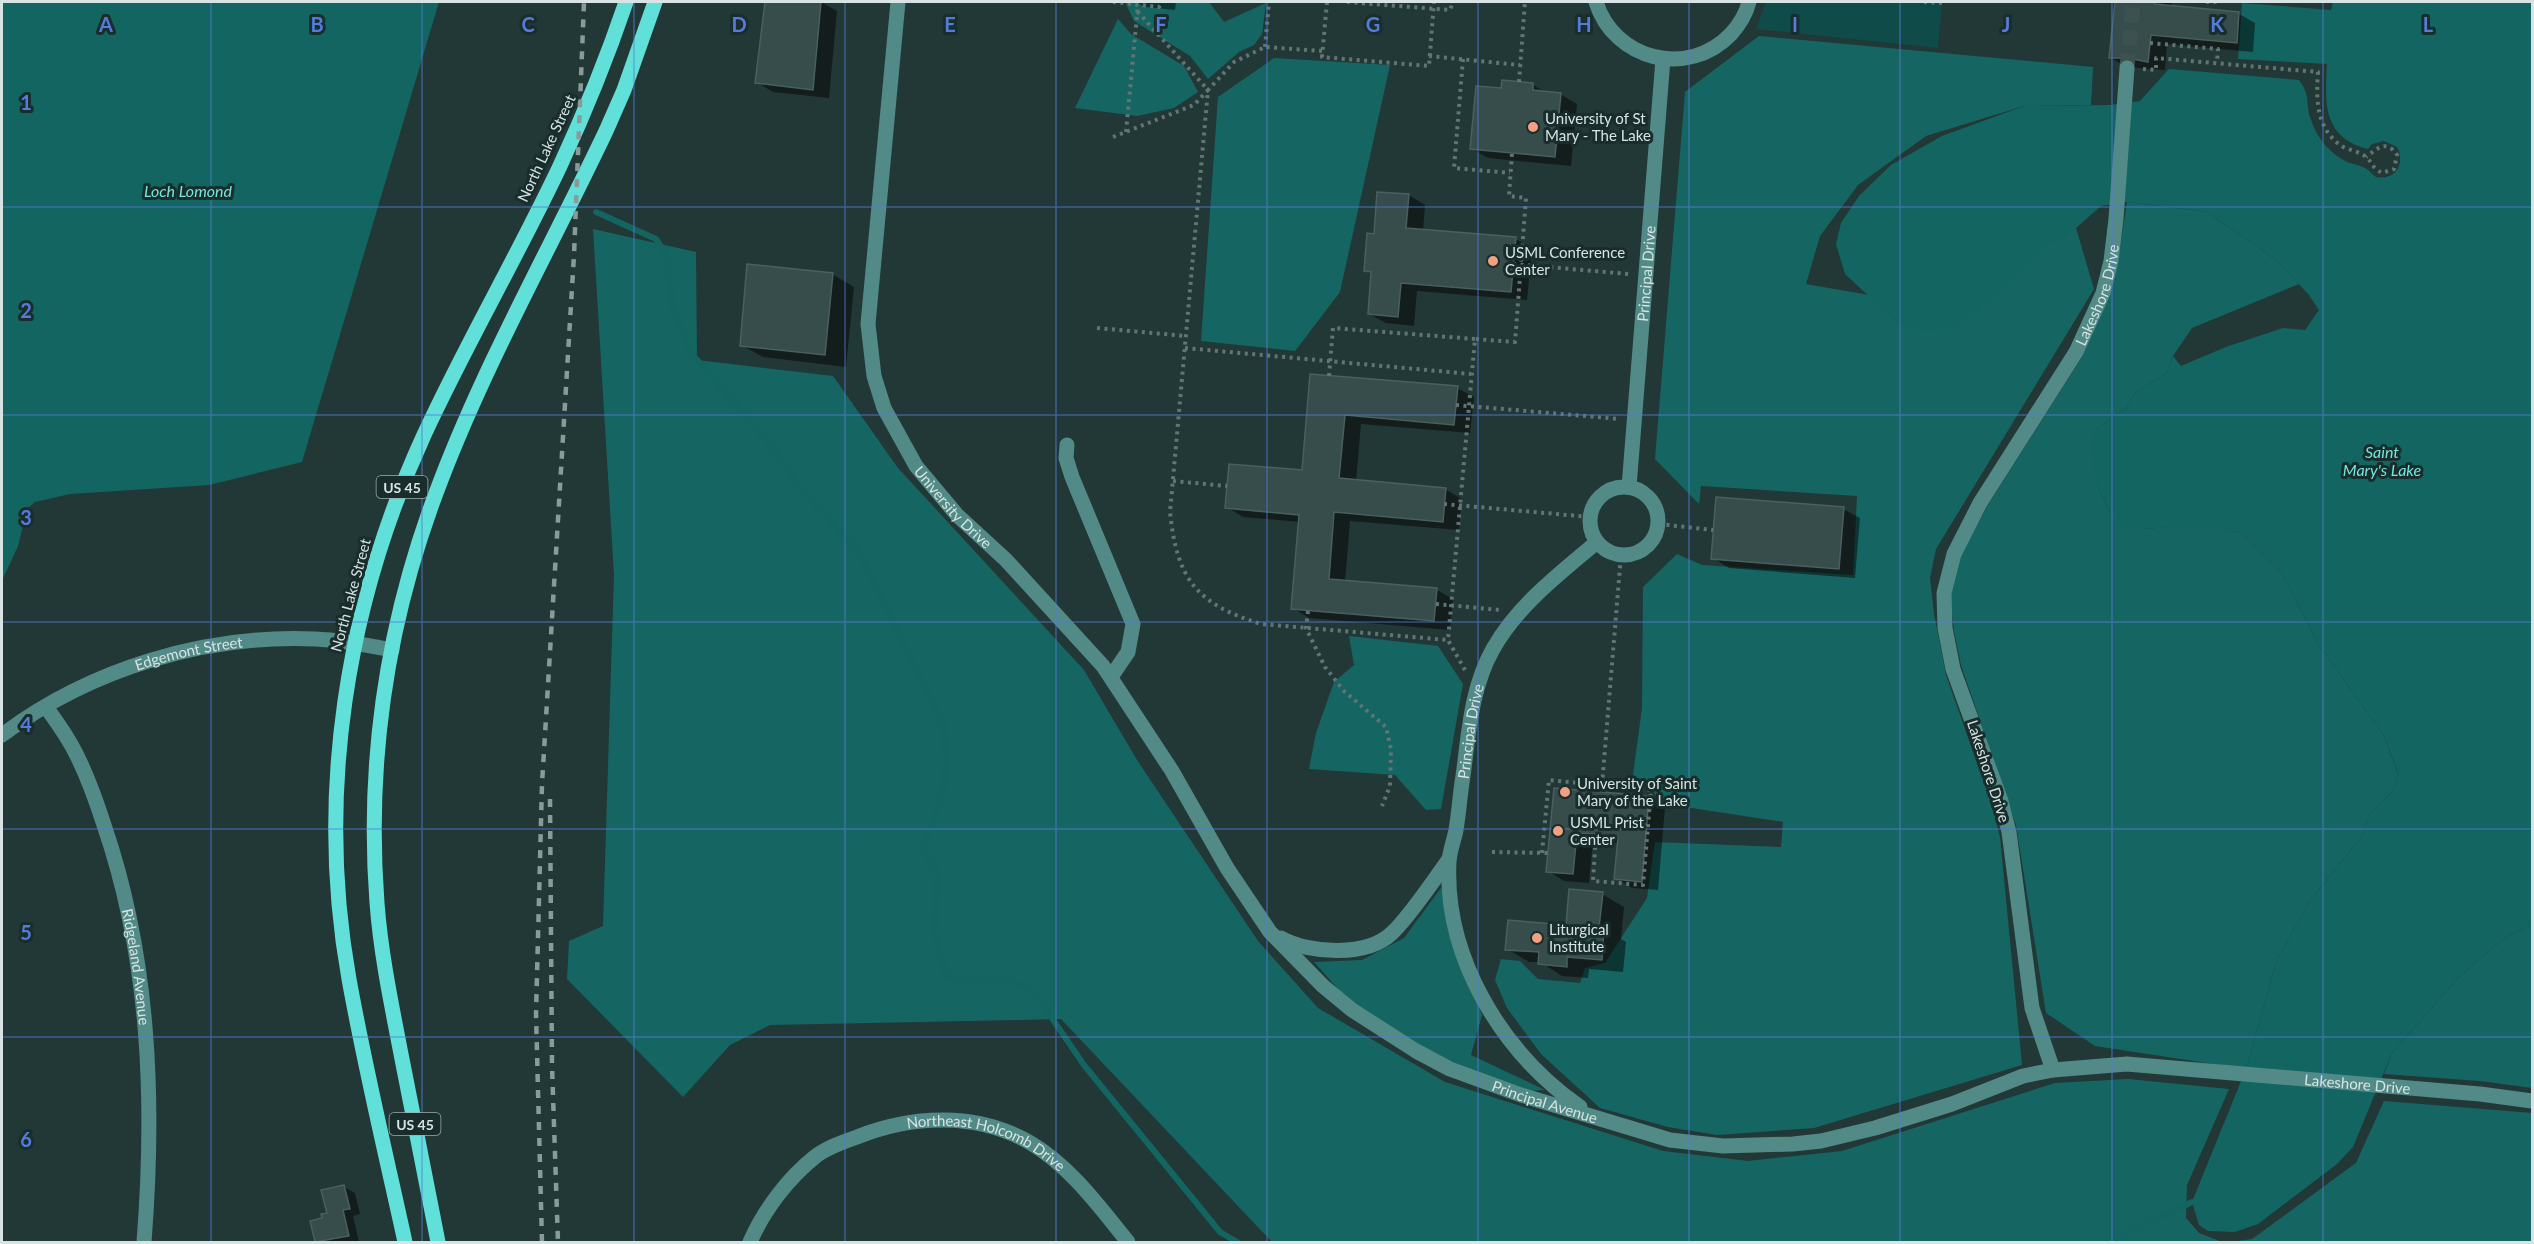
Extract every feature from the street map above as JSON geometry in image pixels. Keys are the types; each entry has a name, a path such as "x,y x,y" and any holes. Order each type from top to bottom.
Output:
{"main road":[{"name":"North Lake Street","path":"405,1242 348,977 340,900 336,795 341,718 354,643 378,553 410,469 461,361 559,168 593,92 626,2"},
{"name":"US 45","path":"438,1242 385,972 377,905 374,833 375,768 380,719 392,650 416,551 445,469 475,398 606,131 624,90 655,2"}],"street":[{"name":"University Drive","path":"898,2 869,312 869,344 874,376 884,408 916,466 957,515 1006,560 1111,677 1172,771 1227,868 1270,932"},
{"path":"1596,2 1610,30 1625,45 1643,54 1663,59 1684,59 1705,53 1723,42 1737,27 1749,2"},
{"name":"Principal Drive","path":"1629,487 1663,59"},
{"name":"Lakeshore Drive","path":"2127,68 2116,219 2111,261 2103,293 2076,352 1980,503 1954,554 1944,593 1945,628 1953,669 2001,801 2009,832 2032,1008 2053,1070 2127,1064 2480,1094 2532,1101"},
{"path":"1067,445 1066,458 1071,477 1133,624 1128,652 1111,677"},
{"path":"1629,487 1649,496 1655,506 1659,524 1654,538 1647,547 1638,553 1622,555 1605,550 1597,542 1591,532 1590,517 1598,499 1606,492 1629,487"},
{"name":"Principal Drive","path":"1449,859 1456,831 1476,689 1493,650 1507,629 1545,585 1597,542"},
{"name":"Edgemont Street","path":"2,735 46,707 114,673 174,653 230,643 276,639 316,639 392,650"},
{"name":"Ridgeland Avenue","path":"46,707 70,742 97,803 118,867 130,918 143,996 148,1066 144,1242"},
{"path":"1270,932 1292,944 1309,949 1343,951 1376,942 1391,934 1449,859"},
{"name":"Principal Avenue","path":"1449,859 1458,937 1480,995 1504,1032 1528,1061 1568,1098 1592,1116"},
{"name":"Principal Avenue","path":"1270,932 1323,986 1352,1010 1416,1052 1485,1083 1592,1116"},
{"path":"1592,1116 1670,1140 1723,1146 1793,1144 1821,1141 1875,1128 1952,1104 2023,1076 2053,1070"},
{"name":"Northeast Holcomb Drive","path":"750,1242 757,1227 784,1188 816,1156 833,1146 877,1129 910,1121 945,1119 976,1123 1030,1143 1062,1166 1091,1196 1128,1242"}],"path":[{"path":"1113,2 1159,7 1162,2"},
{"path":"1265,47 1269,2"},
{"path":"1327,2 1322,57 1429,66 1434,2"},
{"path":"1347,2 1390,3 1450,10 1453,2"},
{"path":"1519,82 1525,2"},
{"path":"1924,2 1942,3"},
{"path":"2206,2 2219,2"},
{"path":"1126,132 1138,5"},
{"path":"1137,11 1208,90 1170,512 1173,540 1180,566 1195,589 1212,603 1236,616 1261,624 1448,640"},
{"path":"2150,43 2218,49 2217,63"},
{"path":"1113,137 1194,105 1234,62 1265,47 1322,51"},
{"path":"1430,56 1520,65"},
{"path":"2127,68 2156,70 2156,58 2318,72 2317,106 2322,123 2329,135 2341,146 2366,157 2373,168 2382,173 2394,169 2397,155 2392,148 2383,145 2376,147 2366,157"},
{"path":"1463,59 1454,168 1510,173"},
{"path":"1329,376 1333,328 1515,342 1526,198 1509,196 1512,153"},
{"path":"1514,264 1646,275"},
{"path":"1097,328 1186,336"},
{"path":"1475,339 1448,640 1476,689"},
{"path":"1185,348 1472,374"},
{"path":"1456,405 1634,420"},
{"path":"1173,481 1227,486"},
{"path":"1444,504 1590,517"},
{"path":"1659,524 1713,530"},
{"path":"1602,785 1622,555"},
{"path":"1436,604 1522,611"},
{"path":"1308,611 1306,628 1325,667 1344,691 1386,727 1392,749 1390,786 1382,806"},
{"path":"1542,853 1549,780 1651,790 1643,885 1593,881 1596,834"},
{"path":"1588,791 1589,784"},
{"path":"1615,793 1616,786"},
{"path":"1492,852 1548,853"}],"shaded area":[{"path":"1125,2 1209,2 1224,22 1266,3 1262,34 1254,45 1239,52 1208,79 1190,56 1134,21"},
{"path":"1766,2 1942,2 1938,48 1756,29"},
{"path":"1118,19 1131,34 1184,66 1198,92 1174,108 1137,116 1075,108"},
{"path":"1759,36 2093,67 2091,105 2024,106 1926,136 1858,185 1820,236 1806,284 1869,295 1899,324 2076,228 2094,289 1936,549 1930,578 1934,614 1946,675 1991,803 2000,837 2022,1065 1814,1128 1717,1135 1668,1127 1600,1108 1541,1054 1507,1008 1495,980 1501,959 1520,961 1538,979 1580,983 1585,968 1605,963 1647,898 1655,842 1781,847 1783,822 1659,803 1651,785 1633,775 1642,708 1643,587 1677,554 1702,565 1853,575 1857,496 1701,486 1699,504 1655,459 1685,92"},
{"path":"1274,58 1390,65 1340,292 1295,351 1201,341 1218,97"},
{"path":"2127,202 2207,212 2276,260 2299,284 2192,328 2173,356 2167,373 2136,392 2126,408 2096,429 2096,482 2110,513 2145,529 2199,524 2241,533 2282,574 2319,645 2384,736 2398,774 2393,791 2370,813 2362,836 2311,899 2277,959 2246,1069 2095,1046 2046,1013 2016,825 1961,665 1954,631 1950,594 1961,555 1988,505 2082,357 2118,261"},
{"path":"593,229 696,252 697,360 833,376 898,468 1084,670 1137,760 1258,941 1318,1008 1445,1082 1663,1151 1748,1161 1842,1151 2055,1083 2128,1079 2229,1089 2187,1185 2186,1218 2199,1233 2222,1242 1272,1242 1061,1019 770,1025 730,1045 683,1097 567,979 569,941 603,926 614,575"},
{"path":"1349,636 1438,646 1463,684 1441,809 1426,810 1395,775 1309,769 1316,733 1334,682 1354,665"},
{"path":"1441,888 1453,942 1482,1015 1471,1055 1545,1090 1527,1091 1459,1065 1415,1043 1348,1000 1314,962 1362,960 1404,938"},
{"path":"2532,925 2532,1088 2480,1081 2384,1074 2392,1053 2461,975 2506,937"},
{"path":"2384,1101 2532,1113 2532,1242 2230,1242 2252,1239 2356,1163"}],"water":[{"name":"Loch Lomond","path":"2,2 439,2 302,462 209,485 70,494 35,502 27,509 18,546 2,581"},
{"name":"Saint Mary's Lake","path":"2333,2 2532,2 2532,925 2506,937 2461,975 2392,1053 2353,1147 2337,1164 2258,1224 2235,1232 2208,1231 2199,1225 2192,1202 2246,1069 2277,959 2311,899 2362,836 2370,813 2393,791 2398,773 2384,736 2319,645 2282,574 2241,533 2199,525 2145,529 2124,526 2110,513 2096,482 2091,446 2096,429 2126,408 2136,392 2167,373 2173,356 2181,366 2226,347 2283,328 2305,330 2319,310 2309,295 2276,260 2207,212 2127,202 2101,206 2076,228 2051,242 1959,327 1926,332 1899,324 1845,274 1836,244 1841,223 1859,196 1891,165 1942,136 2024,106 2110,105 2140,101 2169,69 2299,80 2305,90 2314,127 2324,144 2347,162 2365,168 2376,177 2389,176 2397,170 2399,165 2397,147 2384,141 2372,144 2368,149 2353,144 2334,127 2327,105 2327,64 2238,59 2242,3 2331,10"}],"building":[{"path":"765,2 821,2 813,90 755,83"},
{"path":"2115,2 2155,2 2155,4 2239,12 2237,43 2151,35 2148,62 2128,58 2109,58"},
{"path":"1502,80 1533,83 1533,90 1561,93 1555,157 1470,149 1476,86 1501,88"},
{"path":"1377,192 1409,194 1406,228 1516,237 1511,292 1401,283 1398,317 1368,314 1371,272 1364,271 1367,233 1374,234"},
{"path":"747,264 833,273 825,355 740,346"},
{"path":"1310,374 1458,386 1454,425 1345,415 1339,478 1446,488 1443,522 1334,512 1329,579 1437,588 1434,621 1291,609 1299,515 1225,508 1229,464 1302,470"},
{"path":"1716,497 1844,507 1839,569 1711,559"},
{"path":"1554,788 1649,796 1642,882 1614,879 1618,837 1596,834 1577,833 1573,874 1546,872"},
{"path":"1569,889 1603,892 1599,928 1604,928 1602,960 1567,957 1567,967 1538,964 1539,952 1505,950 1508,920 1566,925"},
{"path":"344,1185 350,1209 343,1210 349,1236 315,1242 310,1221 322,1218 321,1214 327,1213 321,1190"}],"waterway":[{"path":"596,212 656,239 667,256 672,306 691,353 777,453 804,494 859,551 943,726 946,761 943,790 923,850 938,874 934,934 947,975 957,982 1010,979 1034,992 1084,1065 1220,1232 1237,1242"},
{"path":"2107,1242 2192,1202"}],"tunnel":[{"path":"2127,68 2133,2"}],"railway":[{"path":"542,1242 536,1014 542,784 574,255 584,2"},
{"path":"550,799 552,1066 558,1242"}],"place":[{"name":"University of St Mary - The Lake","path":"1533,127"},
{"name":"USML Conference Center","path":"1493,261"},
{"name":"University of Saint Mary of the Lake","path":"1565,792"},
{"name":"USML Prist Center","path":"1558,831"},
{"name":"Liturgical Institute","path":"1537,938"}]}
